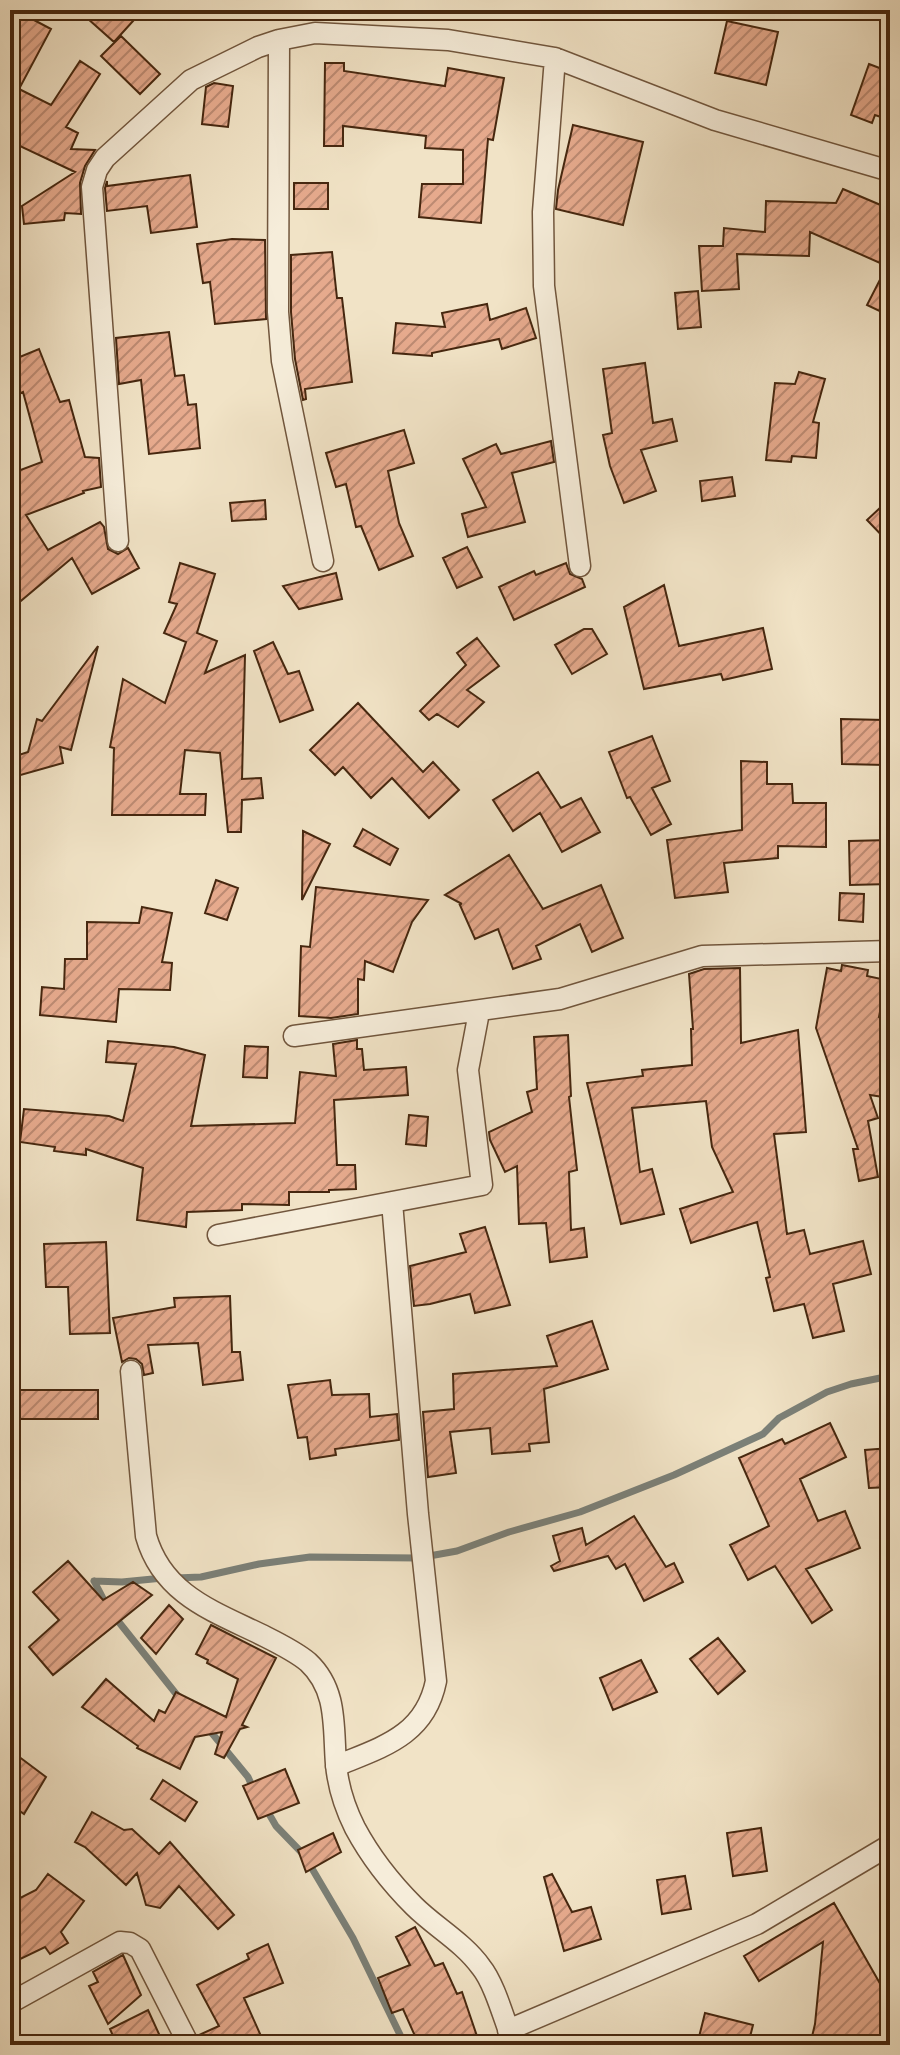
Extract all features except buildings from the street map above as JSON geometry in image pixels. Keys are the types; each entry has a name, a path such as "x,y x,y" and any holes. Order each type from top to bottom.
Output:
{"street":[{"path":"118,541 92,187 105,158 191,80 258,47 315,33 389,35 448,40 555,58 715,120 890,171"},
{"path":"279,40 278,312 281,349 323,561"},
{"path":"555,58 543,212 544,286 580,566"},
{"path":"294,1036 560,999 702,956 890,951"},
{"path":"218,1235 482,1185 468,1070 479,1012"},
{"path":"336,1766 395,1742 416,1723 432,1701 436,1681 418,1514 392,1202"},
{"path":"131,1371 146,1536 162,1573 202,1606 284,1646 308,1662 325,1682 334,1711 336,1766 342,1797 372,1857 414,1906 482,1968 511,2038 757,1924 890,1845"},
{"path":"10,2003 120,1942 130,1943 140,1949 189,2045"}],"waterway":[{"path":"176,1578 201,1577 310,1557 418,1558 457,1551 580,1512 674,1475 763,1434 779,1418 827,1392 890,1376"},
{"path":"94,1581 163,1578"},
{"path":"94,1581 107,1606"},
{"path":"114,1616 181,1700"},
{"path":"206,1726 248,1777 254,1790"},
{"path":"265,1807 276,1826 304,1855 353,1938 405,2045"}]}
